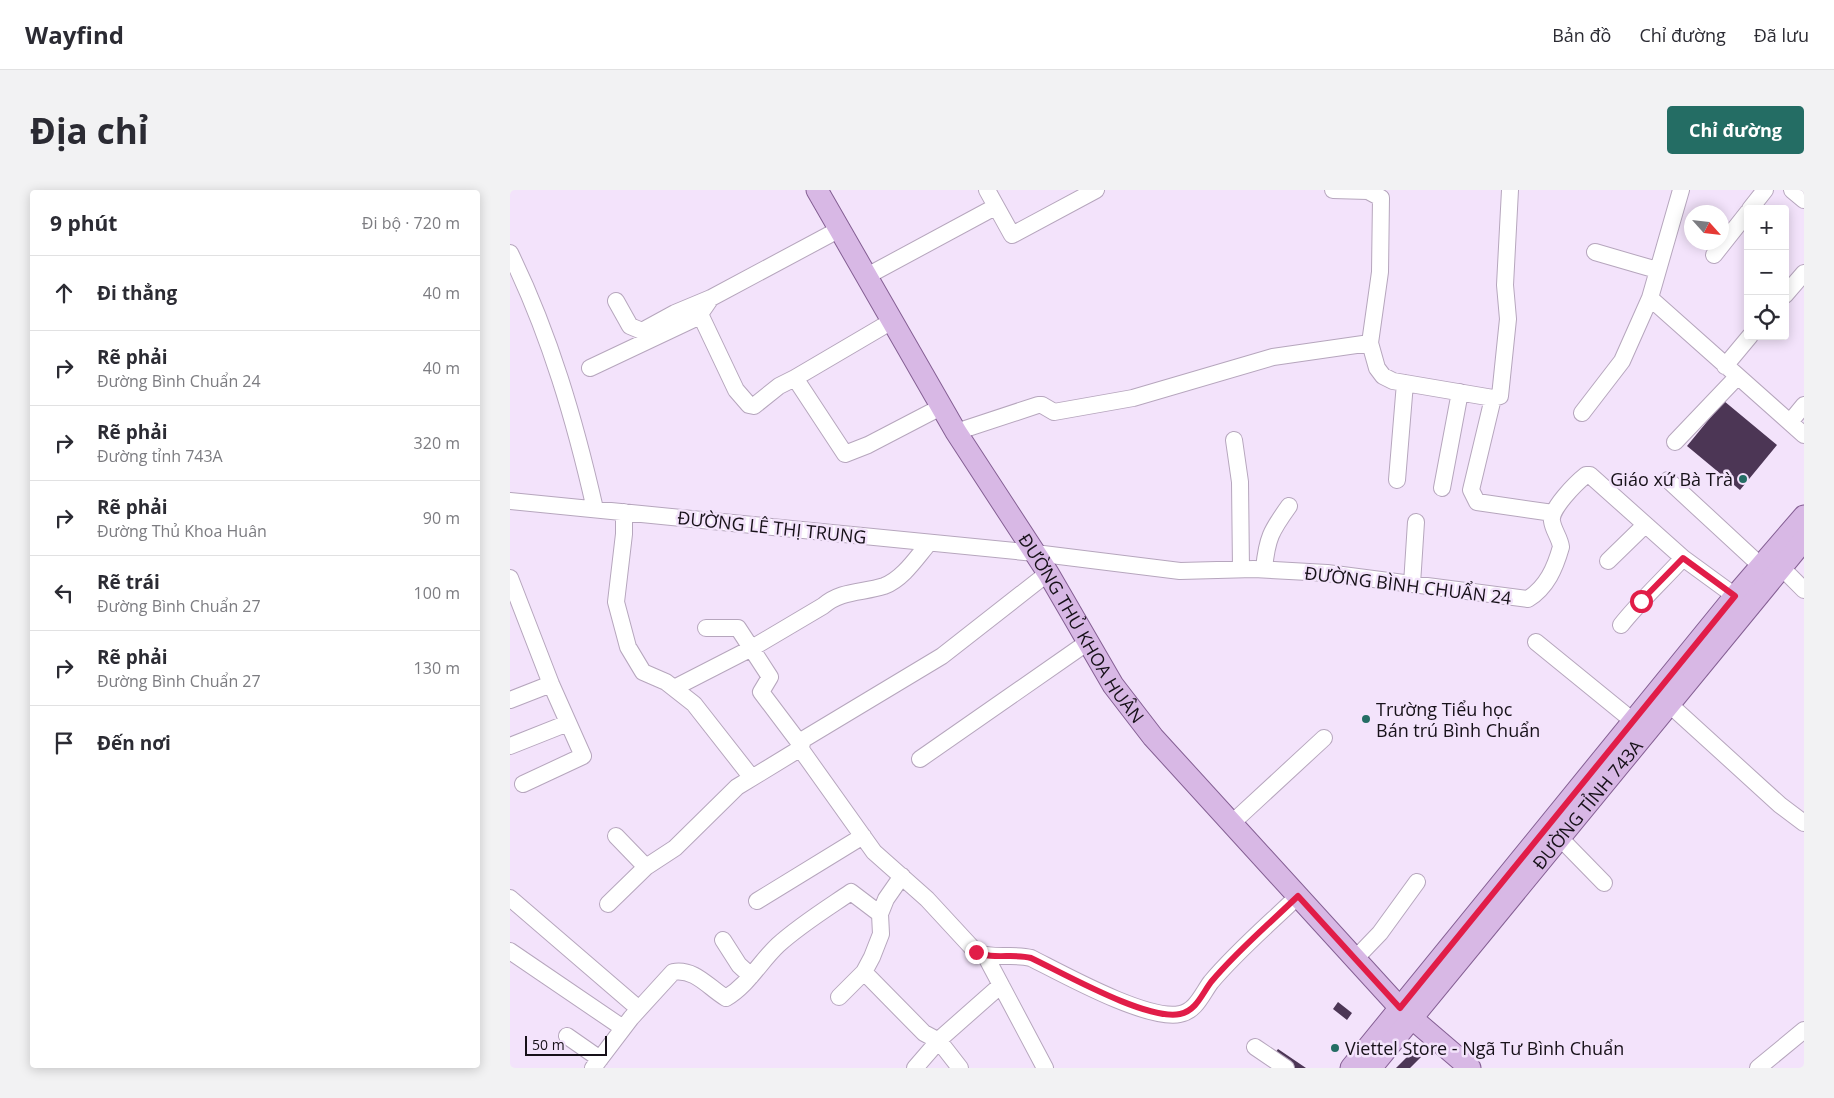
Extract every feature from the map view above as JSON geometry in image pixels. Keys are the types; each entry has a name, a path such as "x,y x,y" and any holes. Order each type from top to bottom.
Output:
{"main road":[{"name":"ĐƯỜNG THỦ KHOA HUÂN","path":"817,190 956,432 1048,573 1114,685 1153,737 1405,1014 1470,1068"},
{"name":"ĐƯỜNG TỈNH 743A","path":"1350,1068 1405,1014 1560,838 1669,704 1771,567 1795,542 1804,516"},
{"name":"ĐƯỜNG TỈNH 743A","path":"1371,1068 1405,1014 1633,721 1735,596 1771,567"}],"street":[{"path":"987,190 1012,235 1096,190"},
{"path":"1333,190 1368,191 1381,198 1380,272 1370,343 1376,368 1383,376 1404,383 1493,398 1500,396 1508,318 1505,285 1510,190"},
{"path":"1582,413 1622,361 1650,298 1681,190"},
{"path":"1753,205 1765,190"},
{"path":"1792,190 1804,200"},
{"path":"867,276 995,207"},
{"path":"1714,255 1744,217"},
{"path":"616,302 630,326 642,330 675,313 711,298 840,229"},
{"path":"1595,252 1657,270"},
{"path":"511,260 531,296 554,358 569,404 595,509"},
{"path":"1789,290 1804,273"},
{"path":"590,368 700,314 711,298"},
{"path":"1650,298 1804,435"},
{"path":"700,314 736,390 749,406 754,406 780,386 892,320"},
{"path":"1675,442 1731,371 1748,340"},
{"path":"956,432 1038,405 1042,405 1054,412 1132,398 1273,357 1370,343"},
{"path":"795,378 845,454 868,445 942,407"},
{"path":"1397,480 1404,383"},
{"path":"1442,488 1460,392"},
{"path":"1493,398 1471,490 1477,502 1552,513 1577,482 1586,475 1590,476 1683,558 1735,596"},
{"path":"1790,422 1804,405"},
{"path":"1234,440 1240,482 1241,569"},
{"path":"1668,480 1771,567 1804,590"},
{"name":"ĐƯỜNG LÊ THỊ TRUNG","path":"510,501 1035,553"},
{"path":"1264,569 1266,542 1289,506"},
{"path":"624,512 624,534 616,602 628,647 643,672 666,682 694,704 752,778"},
{"name":"ĐƯỜNG BÌNH CHUẨN 24","path":"1035,553 1180,570 1264,569 1327,573 1528,600 1539,592 1549,577 1561,547 1552,521 1552,513"},
{"path":"1412,584 1416,522"},
{"path":"1608,562 1645,525"},
{"path":"674,688 752,648 823,606 832,597 883,586 894,581 929,542"},
{"path":"1621,625 1637,605 1651,594 1683,558"},
{"path":"608,904 646,867 675,848 736,787 801,746 804,739 811,733 876,698 942,656 1048,573"},
{"path":"510,578 551,684 583,756 523,784"},
{"path":"706,628 738,628 770,677 761,692 801,746 874,852 927,899 971,948 985,955 1020,955 1031,958 1121,1000 1166,1014 1180,1014 1190,1010 1220,972 1298,896"},
{"path":"920,759 1088,642"},
{"path":"1536,642 1633,721"},
{"path":"510,700 551,684"},
{"path":"1669,704 1780,805 1804,823"},
{"path":"510,746 568,723"},
{"path":"1232,823 1324,738"},
{"path":"616,836 646,867"},
{"path":"757,901 863,836"},
{"path":"1560,838 1604,883"},
{"path":"839,996 864,972 881,934 880,914 886,899 902,876"},
{"path":"1355,959 1380,933 1416,882"},
{"path":"567,1036 596,1063 639,1008 673,972 688,972 726,998 751,976 777,946 810,920 851,892 880,914"},
{"path":"510,898 639,1008"},
{"path":"723,940 739,964 751,976"},
{"path":"510,951 623,1028"},
{"path":"985,955 1045,1068"},
{"path":"864,972 924,1033 939,1042 960,1068"},
{"path":"915,1068 939,1042 1001,985"},
{"path":"1758,1068 1804,1030"},
{"path":"1255,1047 1286,1068"}],"building":[{"path":"1724,401 1777,445 1740,490 1687,446"},
{"path":"1338,1002 1352,1013 1347,1020 1333,1009"},
{"path":"1278,1049 1306,1068 1292,1068 1273,1056"},
{"path":"1414,1050 1421,1057 1410,1068 1396,1068"}],"place":[{"name":"Giáo xứ Bà Trà","path":"1743,479"},
{"name":"Trường Tiểu học Bán trú Bình Chuẩn","path":"1366,719"},
{"name":"Viettel Store - Ngã Tư Bình Chuẩn","path":"1335,1048"}],"route":[{"path":"976,952 982,955 1020,955 1031,958 1121,1000 1148,1010 1166,1014 1180,1014 1190,1010 1196,1004 1220,972 1298,896 1400,1008 1735,596 1683,558 1651,594 1641,601"}]}
